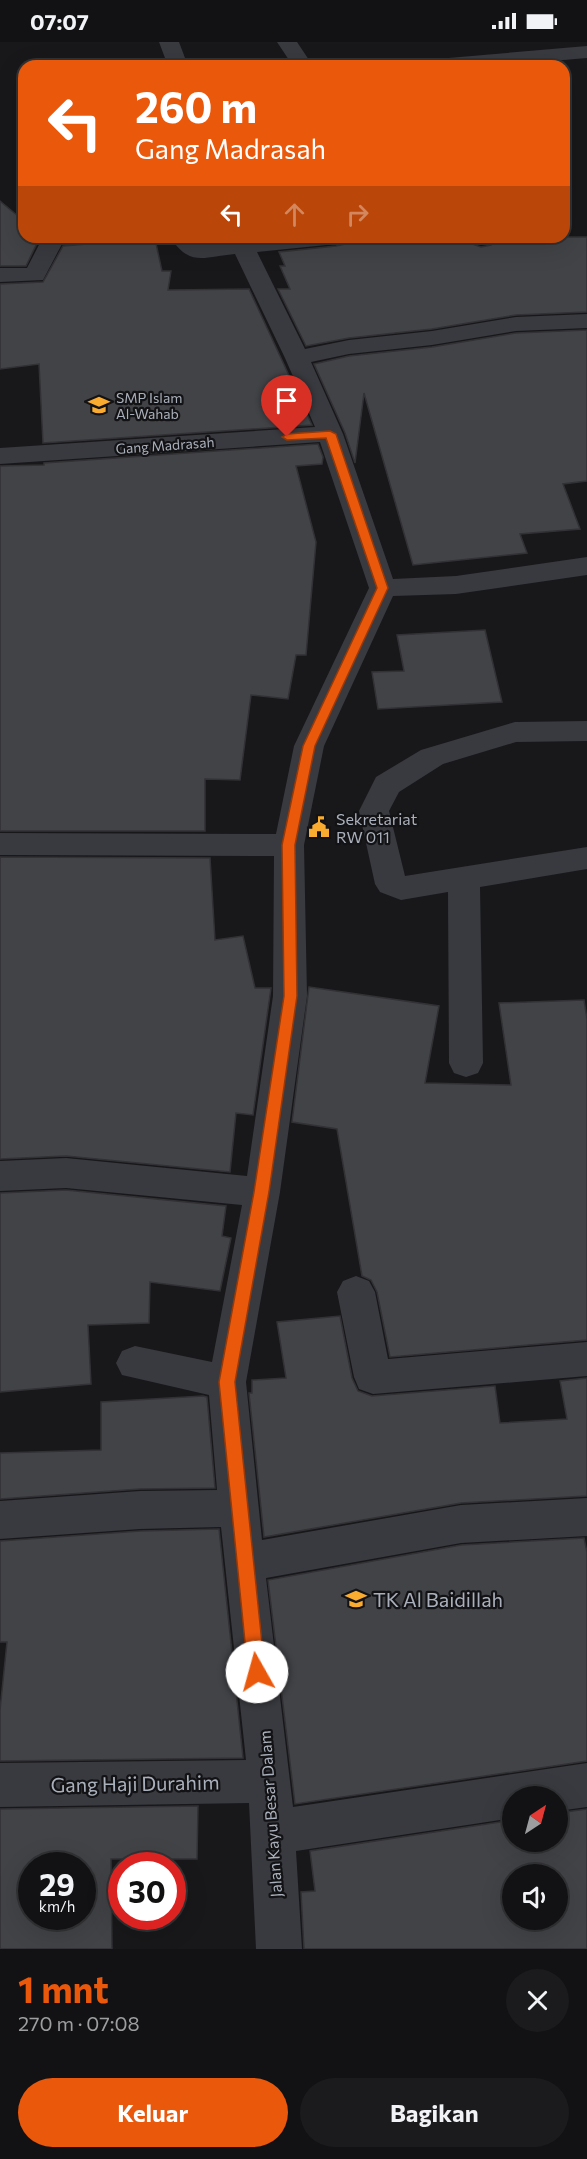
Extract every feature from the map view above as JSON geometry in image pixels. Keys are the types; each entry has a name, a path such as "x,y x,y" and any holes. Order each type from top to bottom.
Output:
{"street":[{"path":"169,42 176,60"},
{"path":"287,42 299,60"},
{"path":"494,60 587,52"},
{"path":"0,275 35,275 51,243"},
{"path":"187,243 194,251 240,243 297,358 330,434 383,588 456,585 587,566"},
{"path":"297,358 349,347 432,338 516,324 587,321"},
{"name":"Gang Madrasah","path":"0,456 330,434"},
{"name":"Jalan Kayu Besar Dalam","path":"279,1949 270,1781 238,1508 227,1382 262,1192 290,996 289,845 309,746 383,588"},
{"path":"587,731 515,732 432,757 387,785 374,811 391,884 400,888 587,858"},
{"path":"0,844 289,845"},
{"path":"464,876 466,1063"},
{"path":"0,1176 66,1173 262,1192"},
{"path":"356,1292 373,1377 587,1359"},
{"path":"135,1364 227,1382"},
{"path":"0,1520 140,1510 238,1508"},
{"path":"244,1563 461,1524 587,1517"},
{"name":"Gang Haji Durahim","path":"0,1785 270,1781"},
{"path":"273,1832 587,1785"}],"building":[{"path":"0,201 18,216 18,243 37,243 26,266 0,266"},
{"path":"570,237 587,237 587,312 516,315 306,346 278,289 290,289 280,266 285,266 279,252 345,244 472,243 481,247 492,243 570,243"},
{"path":"156,243 162,271 171,271 168,290 249,289 312,425 43,443 39,364 0,369 0,284 43,282 63,246"},
{"path":"587,330 587,481 563,484 580,529 520,534 527,553 413,565 364,393 355,463 345,433 314,364 349,356 432,347 516,333"},
{"path":"318,444 323,457 322,464 296,466 316,542 306,655 296,655 288,699 251,695 240,780 205,779 205,831 0,831 0,466 44,465 44,463"},
{"path":"485,630 502,702 378,709 372,672 404,671 397,635"},
{"path":"0,857 210,858 215,940 243,936 255,988 271,988 253,1115 236,1113 230,1172 66,1156 0,1159"},
{"path":"309,987 439,1006 425,1083 511,1085 499,1003 584,1000 587,1019 587,1340 390,1357 377,1292 371,1280 362,1276 337,1129 292,1122"},
{"path":"66,1190 226,1206 222,1236 231,1238 220,1291 150,1282 149,1323 88,1325 91,1384 0,1392 0,1193"},
{"path":"340,1316 352,1378 358,1391 372,1396 495,1386 500,1423 567,1419 560,1381 587,1378 587,1496 461,1503 264,1537 249,1393 252,1393 252,1380 286,1378 277,1322"},
{"path":"207,1397 215,1488 140,1489 0,1499 0,1453 101,1450 101,1402"},
{"path":"219,1529 243,1758 0,1761 0,1710 7,1642 0,1642 0,1541 140,1531"},
{"path":"584,1538 587,1552 587,1761 295,1804 268,1580 461,1545"},
{"path":"198,1806 197,1859 186,1859 186,1852 108,1852 108,1930 112,1930 112,1949 0,1949 0,1809"},
{"path":"587,1809 587,1949 304,1949 301,1892 315,1891 310,1851 502,1822 502,1852 568,1852 568,1812"}],"place":[{"name":"SMP Islam Al-Wahab","path":"99,405"},
{"name":"Sekretariat RW 011","path":"319,827"},
{"name":"TK Al Baidillah","path":"356,1599"}],"route":[{"path":"257,1672 227,1382 262,1192 290,996 289,845 309,746 383,588 330,434 287,437"}]}
